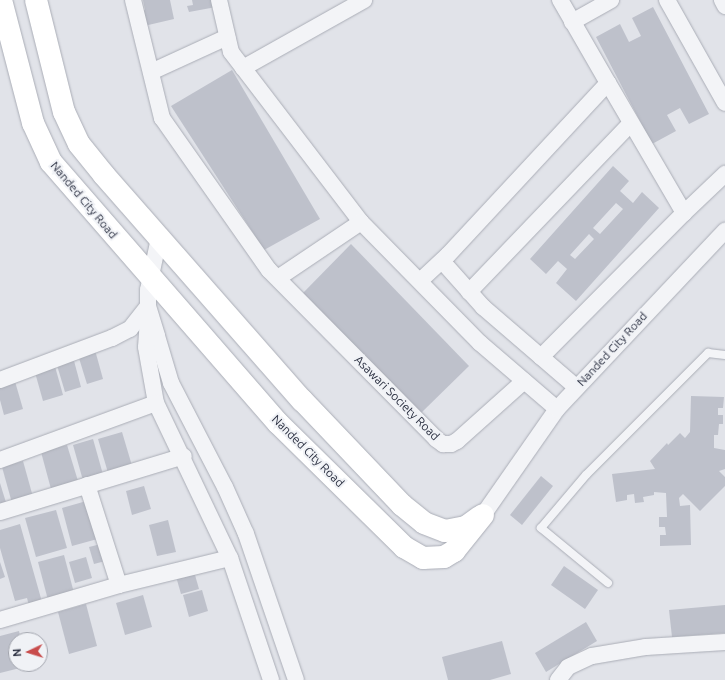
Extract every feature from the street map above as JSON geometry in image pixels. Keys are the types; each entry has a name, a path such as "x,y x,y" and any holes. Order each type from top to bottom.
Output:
{"street":[{"name":"Nanded City Road","path":"36,0 64,112 79,144 159,238 302,400 402,505 424,523 445,531 466,527 483,515"},
{"name":"Asawari Society Road","path":"133,0 162,118 278,278 443,444 451,444 457,441 524,381"},
{"path":"219,0 231,52 361,222 421,280 457,320 557,409"},
{"path":"243,68 364,0"},
{"path":"560,0 684,213"},
{"path":"572,22 611,0"},
{"path":"667,0 725,103"},
{"path":"722,0 725,6"},
{"name":"Nanded City Road","path":"2,11 33,123 52,162 278,423 404,547 423,558 444,557 454,552 483,515 557,409 576,387 725,231"},
{"path":"151,72 228,37"},
{"path":"421,280 442,261 608,83"},
{"path":"469,292 631,122"},
{"path":"541,357 684,213 725,174"},
{"path":"278,278 361,222"},
{"path":"159,238 150,276 146,346 156,403 184,456 230,558 271,680"},
{"path":"442,261 469,292 576,387"},
{"path":"0,380 118,335 130,329 148,306"},
{"path":"148,306 171,383 225,487 246,534 296,680"},
{"path":"0,460 156,403"},
{"path":"0,512 184,456"},
{"path":"87,485 119,585"},
{"path":"0,620 119,585 230,558"},
{"path":"558,680 568,667 592,656 646,648 725,642"}],"lane":[{"path":"608,583 541,528 586,474 708,353 725,355"}],"building":[{"path":"143,0 170,0 174,19 144,26 141,11 145,10"},
{"path":"192,0 215,0 216,7 189,12 187,6 193,5"},
{"path":"653,7 709,114 689,124 680,108 667,115 676,131 652,144 596,37 620,24 629,42 641,36 632,18"},
{"path":"232,70 320,219 264,250 171,106"},
{"path":"613,166 629,181 620,191 633,203 642,192 659,208 576,301 556,283 567,269 558,261 546,274 530,259","holes":["616,203 623,209 600,234 593,228","589,234 594,239 575,259 570,255"]},
{"path":"351,244 469,366 420,414 303,293"},
{"path":"95,350 103,379 87,384 78,355"},
{"path":"73,357 81,387 65,392 56,362"},
{"path":"54,363 63,395 43,401 34,369"},
{"path":"14,378 23,409 4,415 0,400 0,382"},
{"path":"691,396 724,397 723,408 718,408 718,415 723,415 723,424 719,424 718,435 714,435 714,448 725,450 725,469 719,471 725,477 725,486 700,511 683,494 679,498 680,506 690,505 691,545 660,546 660,535 666,535 665,527 659,527 659,517 667,517 666,493 654,492 654,495 643,497 644,502 635,503 634,494 627,495 627,500 616,502 612,474 655,469 650,461 667,443 668,445 680,433 685,438 690,432"},
{"path":"122,432 133,469 109,476 98,439"},
{"path":"93,439 104,478 84,484 73,445"},
{"path":"67,445 78,481 51,489 41,452"},
{"path":"23,461 33,497 12,503 2,467"},
{"path":"541,476 553,486 522,525 510,515"},
{"path":"0,483 8,509 0,511"},
{"path":"144,486 151,509 132,515 126,491"},
{"path":"90,500 101,538 72,546 62,508"},
{"path":"56,510 67,548 36,557 25,518"},
{"path":"168,520 176,552 157,556 149,525"},
{"path":"20,524 42,602 29,606 27,598 15,601 0,548 0,530"},
{"path":"105,543 109,560 94,564 89,547"},
{"path":"64,555 74,593 48,600 38,562"},
{"path":"86,557 92,578 75,583 69,562"},
{"path":"0,562 5,577 0,579"},
{"path":"564,566 598,590 585,609 551,585"},
{"path":"193,568 199,589 181,594 175,573"},
{"path":"202,590 208,611 189,617 183,595"},
{"path":"143,595 152,627 125,635 116,603"},
{"path":"86,604 97,646 69,654 58,612"},
{"path":"725,605 725,633 672,637 669,610"},
{"path":"586,622 597,641 546,672 535,653"},
{"path":"8,634 8,671 0,673 0,636"},
{"path":"502,641 511,674 490,680 448,680 442,657"}]}
